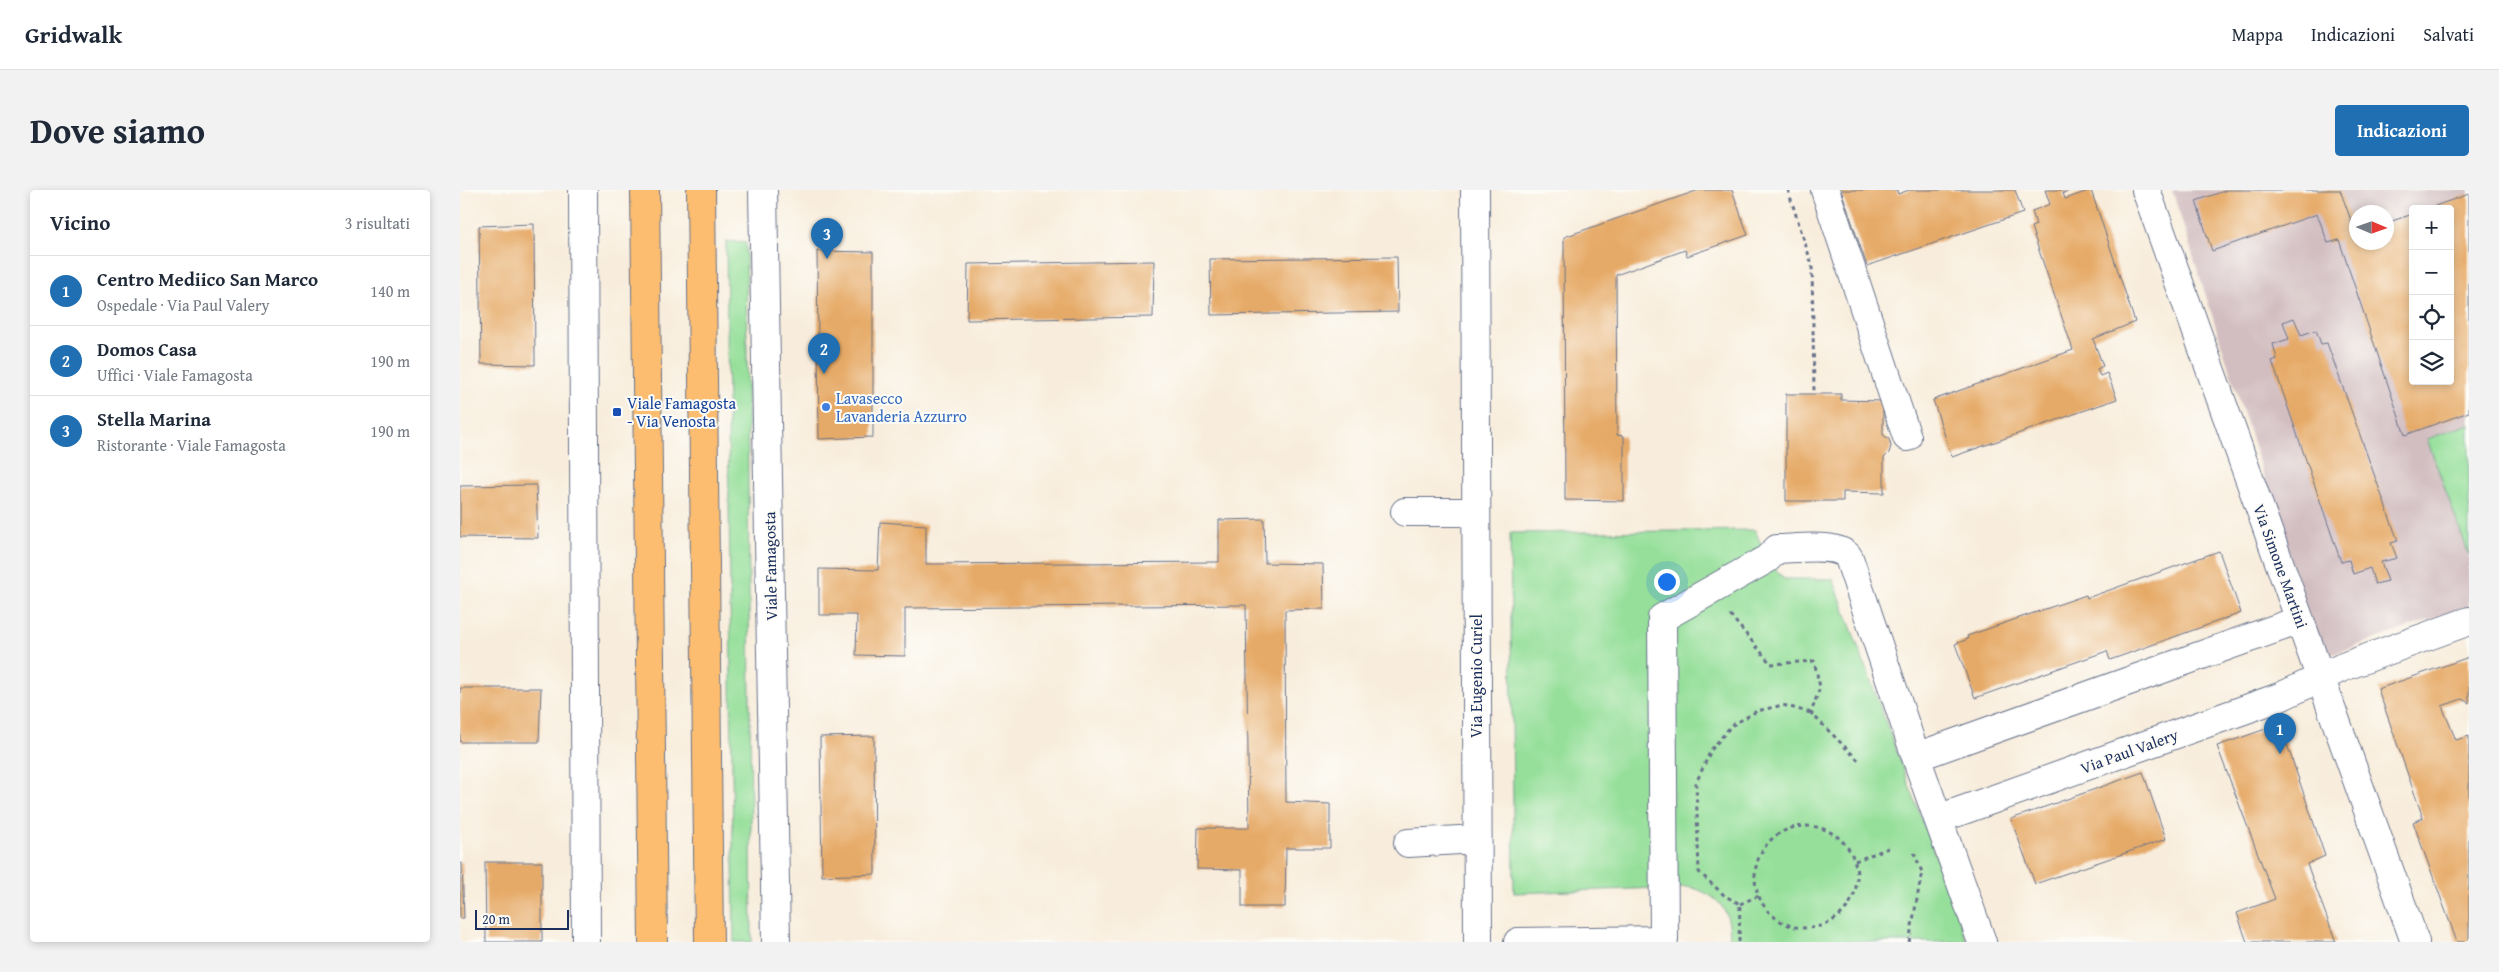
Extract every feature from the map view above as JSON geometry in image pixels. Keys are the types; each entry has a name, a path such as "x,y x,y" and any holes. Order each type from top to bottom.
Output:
{"main road":[{"path":"645,190 654,942"},
{"path":"701,190 709,942"}],"street":[{"path":"584,190 586,942"},
{"name":"Viale Famagosta","path":"763,190 776,942"},
{"name":"Via Eugenio Curiel","path":"1474,190 1478,942"},
{"path":"1825,190 1907,437"},
{"name":"Via Simone Martini","path":"2146,190 2415,942"},
{"path":"1405,512 1475,512"},
{"path":"1519,942 1664,940 1662,618 1767,559 1777,549 1833,548 1847,554 1916,757 1982,942"},
{"path":"1916,757 2300,620"},
{"name":"Via Paul Valery","path":"1938,819 2280,697 2343,667 2469,621"},
{"path":"1408,844 1477,839"}],"path":[{"path":"1788,190 1812,265 1814,391"},
{"path":"1729,614 1771,664 1814,661 1820,687 1811,713"},
{"path":"1740,904 1725,896 1699,872 1696,783 1711,750 1731,726 1757,711 1783,705 1811,713 1858,760"},
{"path":"1799,826 1822,828 1842,840 1856,861 1858,882 1851,904 1835,920 1814,929 1791,926 1771,915 1758,896 1755,873 1762,851 1778,834 1799,826"},
{"path":"1856,861 1891,848"},
{"path":"1909,942 1922,872 1914,853"},
{"path":"1740,904 1758,896"},
{"path":"1739,942 1740,904"}],"shaded area":[{"path":"2172,190 2469,190 2469,606 2322,658"}],"green space":[{"path":"726,241 746,243 752,942 734,942"},
{"path":"2469,424 2469,555 2427,439"},
{"path":"1755,530 1767,559 1784,579 1833,579 1967,942 1729,942 1729,921 1722,906 1700,890 1690,887 1514,893 1510,533"}],"building":[{"path":"1699,190 1732,190 1748,235 1687,256 1685,250 1616,275 1617,435 1624,436 1624,501 1565,500 1564,237"},
{"path":"1841,190 1897,190 1898,194 1909,190 2015,190 2023,213 1867,266"},
{"path":"2045,190 2072,190 2063,193 2065,199 2091,190 2135,322 2093,339 2103,366 2097,369 2100,376 2107,373 2117,399 1952,457 1933,400 2073,350 2031,227 2036,225 2032,211 2050,204"},
{"path":"2227,190 2340,190 2349,215 2349,250 2394,250 2394,220 2409,215 2409,385 2454,385 2454,205 2438,205 2469,194 2469,412 2405,435 2339,240 2328,243 2317,214 2212,251 2196,201"},
{"path":"534,224 535,365 481,364 479,226"},
{"path":"817,251 873,252 873,437 819,439"},
{"path":"1397,257 1398,312 1211,315 1210,259"},
{"path":"1154,261 1153,317 967,320 968,264"},
{"path":"2294,318 2301,335 2316,330 2321,344 2327,343 2398,541 2391,543 2397,558 2381,562 2388,581 2375,584 2370,568 2353,574 2349,560 2341,562 2272,361 2277,359 2273,344 2289,339 2283,322"},
{"path":"1786,394 1841,394 1841,400 1883,401 1883,435 1889,439 1891,446 1889,453 1884,458 1884,493 1843,492 1843,501 1786,501"},
{"path":"536,485 538,538 460,537 460,486"},
{"path":"1264,519 1265,563 1323,564 1324,609 1285,610 1286,802 1330,804 1330,848 1286,848 1285,907 1242,907 1242,870 1197,869 1198,828 1249,828 1246,605 905,608 905,656 856,655 857,615 819,615 819,569 878,570 880,522 926,525 926,564 1219,562 1219,520"},
{"path":"2219,551 2241,613 2110,660 2107,651 1975,698 1955,644 1968,639 1967,636 2086,595 2087,598"},
{"path":"2469,657 2469,703 2462,699 2442,706 2456,740 2469,736 2469,942 2457,942 2413,822 2423,818 2378,689"},
{"path":"460,688 541,688 539,742 460,742"},
{"path":"2280,724 2325,856 2307,864 2336,942 2247,942 2237,913 2275,899 2217,746"},
{"path":"874,736 875,874 822,876 820,737"},
{"path":"2143,772 2166,839 2035,884 2011,819"},
{"path":"485,862 542,862 542,942 486,942"},
{"path":"460,863 462,863 464,918 460,918"}],"place":[{"name":"Stella Marina","path":"827,259"},
{"name":"Domos Casa","path":"824,374"},
{"name":"Lavasecco Lavanderia Azzurro","path":"826,407"},
{"name":"Viale Famagosta - Via Venosta","path":"617,412"},
{"name":"Centro Mediico San Marco","path":"2280,754"}]}
